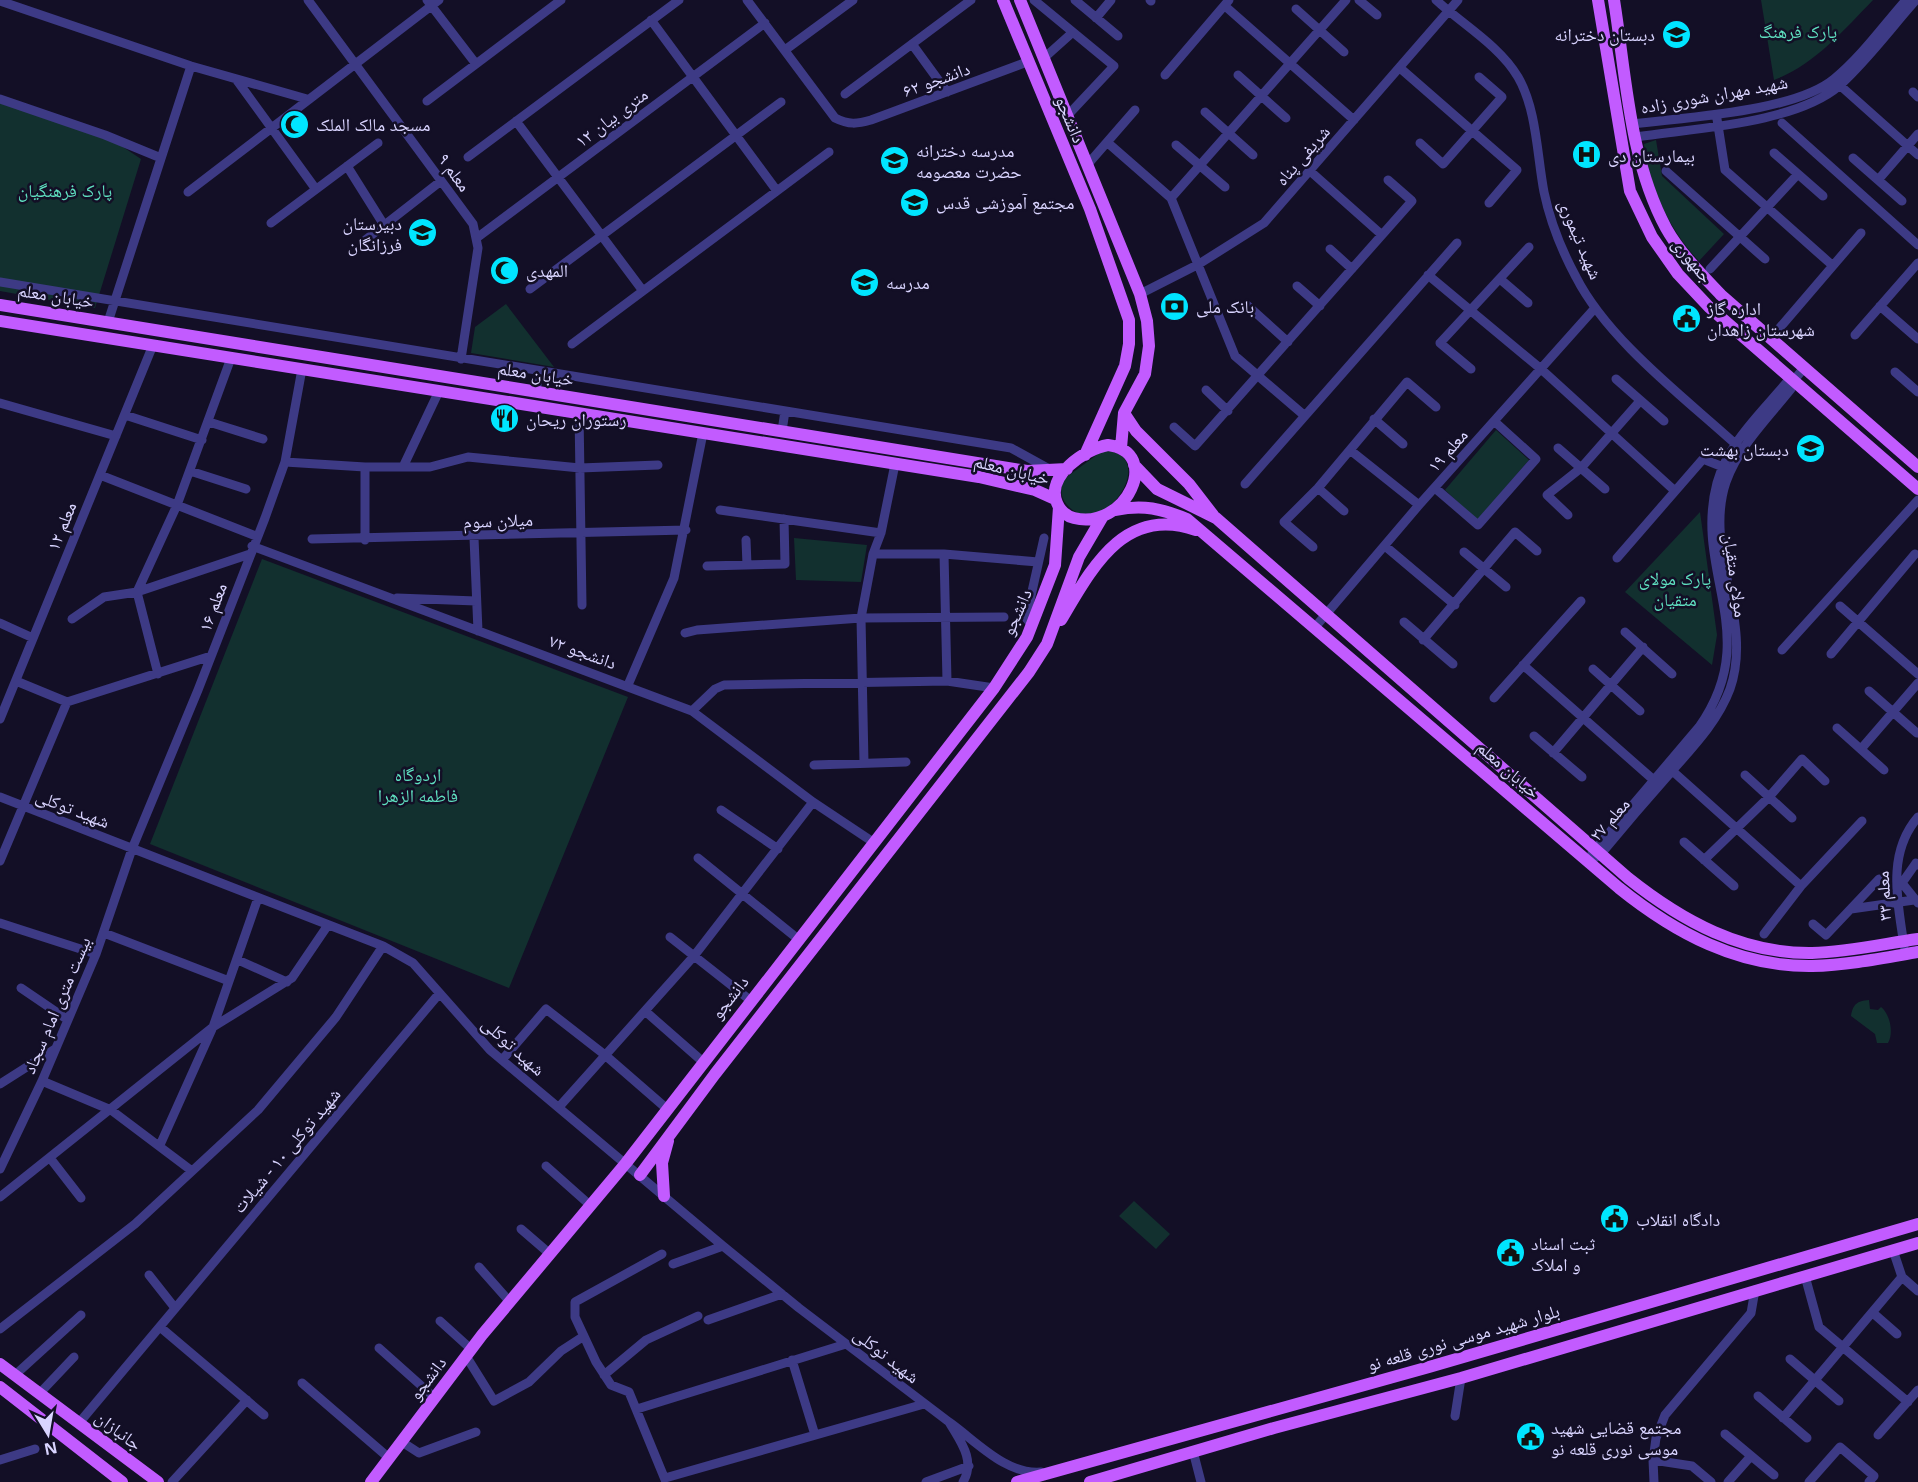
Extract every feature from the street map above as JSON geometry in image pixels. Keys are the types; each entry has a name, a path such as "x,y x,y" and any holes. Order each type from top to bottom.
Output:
{"main road":[{"name":"دانشجو","path":"1004,0 1027,62 1090,208 1129,320 1129,344 1125,366 1085,455"},
{"name":"دانشجو","path":"1020,0 1140,294 1147,321 1149,346 1145,374 1124,413 1121,448"},
{"name":"جمهوری","path":"1598,0 1630,190 1652,237 1678,274 1709,307 1918,489"},
{"name":"جمهوری","path":"1614,0 1646,185 1666,229 1691,264 1771,339 1918,467"},
{"path":"1619,133 1635,131"},
{"path":"1090,208 1103,202"},
{"name":"خیابان معلم","path":"0,305 1027,471 1066,469"},
{"name":"خیابان معلم","path":"0,321 979,477 1035,490 1057,503"},
{"path":"633,422 636,408"},
{"path":"1124,413 1136,431 1190,484 1216,519"},
{"path":"1101,446 1121,448 1129,455 1134,465 1132,490 1116,510 1103,516 1073,518 1057,503 1055,483 1066,469 1101,446"},
{"path":"979,477 982,464"},
{"name":"خیابان معلم","path":"1134,465 1156,489 1216,519 1598,851 1658,902 1684,919 1713,933 1746,944 1812,953 1918,939"},
{"name":"دانشجو","path":"371,1482 469,1353 626,1163 702,1061 994,688 1032,625 1055,564 1057,503"},
{"name":"خیابان معلم","path":"1116,510 1138,505 1166,511 1187,519 1316,626 1642,907 1669,925 1707,945 1743,957 1812,966 1912,953"},
{"name":"دانشجو","path":"640,1175 1029,672 1047,644 1073,571 1103,516"},
{"path":"1047,644 1094,565 1117,543 1142,528 1162,523 1182,525 1205,533"},
{"path":"1055,564 1073,571"},
{"path":"664,1196 662,1163 670,1134"},
{"name":"بلوار شهید موسی نوری قلعه نو","path":"1017,1482 1052,1470 1440,1364 1918,1224"},
{"name":"بلوار شهید موسی نوری قلعه نو","path":"1090,1482 1193,1451 1461,1378 1918,1243"},
{"name":"جانبازان","path":"0,1364 159,1482"},
{"path":"0,1387 122,1482"}],"street":[{"name":"معلم ۹","path":"308,0 473,224 478,237"},
{"path":"426,101 561,0"},
{"path":"468,157 679,0"},
{"path":"747,0 785,50 853,0"},
{"path":"845,94 971,0"},
{"path":"1034,0 1114,66 1068,115"},
{"path":"1075,0 1118,36"},
{"path":"1096,18 1111,0"},
{"path":"1171,198 1346,0"},
{"path":"1359,0 1377,15"},
{"name":"شهید تیموری","path":"1436,0 1502,58 1518,77 1528,102 1545,196 1552,220 1576,278 1595,308 1625,342 1739,447"},
{"name":"شریفی پناه","path":"1140,294 1199,264 1264,223 1458,0"},
{"name":"شهید مهران شوری زاده","path":"1635,131 1792,99 1836,83 1906,0"},
{"name":"شهید مهران شوری زاده","path":"1635,131 1718,124 1796,110 1817,101 1916,0"},
{"path":"0,1 191,66 307,99"},
{"path":"188,192 433,2 476,64"},
{"path":"1165,75 1227,3 1354,120"},
{"path":"1296,9 1344,52"},
{"path":"651,20 777,191"},
{"name":"۱۲ متری بیان","path":"478,237 765,23"},
{"path":"1044,58 1074,33"},
{"path":"912,44 947,92"},
{"name":"دانشجو ۶۲","path":"785,50 835,118 856,124 1027,62"},
{"path":"108,322 191,66"},
{"path":"1400,68 1517,170 1489,203"},
{"path":"1238,75 1286,118"},
{"path":"1419,143 1443,164 1502,97 1479,77"},
{"path":"236,79 315,188"},
{"path":"1836,83 1918,155"},
{"path":"0,99 105,135 161,158"},
{"path":"530,289 781,102"},
{"path":"1088,164 1135,110"},
{"path":"1205,112 1253,155"},
{"path":"1716,113 1725,170 1832,265"},
{"path":"516,121 643,291"},
{"path":"1782,123 1918,245"},
{"path":"1878,180 1918,134"},
{"path":"271,223 378,143"},
{"path":"1108,143 1171,198 1235,356 1305,416"},
{"path":"1176,145 1225,187"},
{"path":"572,344 829,152"},
{"path":"1773,153 1824,196"},
{"path":"1853,158 1902,201"},
{"path":"346,166 384,225"},
{"path":"1310,171 1382,235"},
{"path":"1666,171 1766,258"},
{"path":"1710,269 1798,174"},
{"path":"1174,427 1195,446 1412,201 1388,180"},
{"path":"364,241 441,181"},
{"path":"1771,339 1861,233"},
{"path":"461,359 478,237"},
{"path":"1245,484 1457,243"},
{"path":"1471,369 1440,343 1529,247"},
{"path":"1330,249 1352,269"},
{"path":"1855,335 1918,263"},
{"path":"1428,275 1469,312 1541,369 1675,491"},
{"path":"1500,279 1528,303"},
{"path":"0,282 1011,448 1051,470"},
{"path":"1297,286 1320,306"},
{"path":"1246,305 1288,342"},
{"path":"1880,306 1918,339"},
{"name":"معلم ۱۹","path":"1316,626 1419,505 1595,308"},
{"name":"معلم ۱۲","path":"0,719 153,345"},
{"path":"158,674 137,592 177,505 231,358"},
{"name":"مولای متقیان","path":"1669,768 1714,706 1727,666 1727,630 1712,519 1713,499 1723,467 1786,382 1794,380 1804,368"},
{"name":"معلم ۱۶","path":"132,849 211,656 285,462 302,369"},
{"path":"537,392 539,371"},
{"path":"1895,372 1918,392"},
{"path":"1616,379 1664,421"},
{"path":"1313,547 1284,522 1318,488 1374,419 1407,382 1436,407"},
{"path":"1206,390 1228,411"},
{"path":"403,467 439,391"},
{"path":"1568,515 1547,495 1581,468 1640,401"},
{"path":"0,404 116,436"},
{"path":"782,431 785,411"},
{"path":"579,413 582,605"},
{"path":"124,415 202,440"},
{"path":"1374,419 1403,444"},
{"path":"1435,488 1478,525 1536,459 1494,421"},
{"path":"209,422 263,439"},
{"path":"628,685 674,578 686,530 703,433"},
{"name":"مولای متقیان","path":"1669,768 1721,710 1735,667 1734,618 1720,519 1726,483 1739,447"},
{"path":"1558,448 1605,489"},
{"path":"1350,450 1419,505"},
{"path":"285,462 364,467 430,467 468,457 580,468 658,465"},
{"path":"1617,558 1703,459 1723,467"},
{"path":"864,763 861,618 873,554 881,533 895,464"},
{"path":"364,467 365,540"},
{"path":"190,471 246,489"},
{"path":"100,475 256,536"},
{"path":"1318,488 1344,511"},
{"path":"1782,650 1918,500"},
{"path":"720,510 881,533"},
{"path":"707,566 785,564 784,519"},
{"name":"میلان سوم","path":"312,539 365,540 686,530"},
{"path":"1423,640 1515,532 1537,551"},
{"path":"474,537 478,631"},
{"path":"1032,625 1026,618 1044,538"},
{"path":"746,540 747,565"},
{"path":"1385,546 1455,605"},
{"path":"72,619 104,597 137,592 251,550"},
{"name":"دانشجو ۷۲","path":"251,550 387,597 628,685 692,711 813,802 873,842"},
{"path":"1464,552 1506,587"},
{"path":"873,554 944,554 1038,562"},
{"path":"944,554 947,681"},
{"path":"1831,654 1915,554"},
{"path":"387,597 476,601"},
{"path":"1494,698 1581,601"},
{"path":"1840,606 1918,674"},
{"path":"685,633 697,630 861,618 1005,617"},
{"path":"1404,622 1453,664"},
{"path":"0,623 33,638"},
{"path":"1625,633 1672,674"},
{"path":"1553,753 1643,647"},
{"path":"16,681 67,702 211,656"},
{"path":"1523,665 1657,782"},
{"path":"1593,669 1640,711"},
{"path":"692,711 715,689 723,685 947,681 994,688"},
{"path":"1861,749 1918,683"},
{"path":"1869,692 1917,733"},
{"path":"0,861 67,702"},
{"path":"1837,728 1884,770"},
{"path":"1534,736 1582,777"},
{"path":"1704,860 1769,797 1802,759 1825,781"},
{"path":"814,765 906,762"},
{"path":"1669,768 1801,885"},
{"name":"معلم ۲۷","path":"1589,861 1669,768"},
{"path":"1744,775 1792,818"},
{"name":"شهید توکلی","path":"0,796 382,946 414,963 438,995 502,1060 782,1294 924,1404 1018,1470 1030,1473 1052,1470"},
{"path":"559,1107 694,956 813,802"},
{"path":"721,810 778,849"},
{"name":"معلم ۳۳","path":"1912,953 1904,941 1898,903 1897,865 1901,844 1918,817"},
{"path":"1764,934 1801,885 1862,821"},
{"path":"1684,842 1734,886"},
{"name":"بیست متری امام سجاد","path":"0,1168 42,1081 96,954 132,849"},
{"path":"698,858 742,896 798,939"},
{"path":"1916,901 1902,883 1916,863 1918,865"},
{"path":"1813,924 1826,935 1880,879"},
{"path":"160,1144 213,1027 258,898"},
{"path":"1851,909 1916,901"},
{"path":"0,922 96,954"},
{"path":"0,1197 213,1027 287,982 328,925"},
{"path":"104,933 229,981"},
{"path":"670,937 750,1000"},
{"path":"0,1329 135,1224 265,1101 336,1017 382,946"},
{"path":"238,960 287,982"},
{"path":"21,988 68,1020"},
{"name":"شهید توکلی ۱۰ - شیلات","path":"79,1423 438,995"},
{"path":"502,1060 546,1009 605,1055 666,1108"},
{"path":"645,1011 702,1061"},
{"path":"0,1084 56,1049"},
{"path":"42,1081 111,1110 160,1144 192,1171"},
{"path":"50,1158 81,1198"},
{"path":"546,1166 591,1206"},
{"path":"521,1230 550,1254"},
{"path":"673,1264 723,1246"},
{"path":"1893,1250 1902,1277 1918,1291"},
{"path":"662,1254 575,1302 575,1317 611,1385 629,1392 665,1480 924,1404"},
{"path":"479,1267 510,1302"},
{"path":"149,1275 175,1308"},
{"path":"1805,1276 1819,1327 1908,1402"},
{"path":"1783,1418 1902,1277"},
{"path":"1654,1482 1653,1460 1656,1438 1665,1415 1751,1313 1755,1290"},
{"path":"708,1320 782,1294"},
{"path":"1873,1313 1897,1334"},
{"path":"15,1375 81,1315"},
{"path":"604,1375 646,1340 698,1316"},
{"path":"440,1321 469,1353 494,1401 529,1382 561,1351 584,1336"},
{"path":"159,1327 264,1415"},
{"path":"637,1409 846,1344"},
{"path":"379,1348 435,1398"},
{"path":"39,1394 74,1357"},
{"path":"1790,1359 1839,1401"},
{"path":"792,1360 815,1435"},
{"path":"1455,1416 1461,1378"},
{"path":"302,1383 389,1458"},
{"path":"1878,1436 1918,1390"},
{"path":"1758,1396 1807,1438"},
{"path":"172,1482 247,1400"},
{"path":"950,1422 966,1450 969,1466 963,1482"},
{"path":"402,1442 419,1454 476,1432"},
{"path":"1725,1434 1774,1476"},
{"path":"1809,1482 1840,1447 1874,1476 1869,1482"},
{"path":"0,1461 35,1449"},
{"path":"1193,1451 1201,1482"},
{"path":"1728,1482 1751,1456"},
{"path":"1653,1460 1692,1466 1712,1482"},
{"path":"926,1482 969,1466"}],"green space":[{"name":"پارک فرهنگ","path":"1761,0 1873,0 1815,56 1789,74 1774,80"},
{"name":"پارک فرهنگیان","path":"0,99 105,135 141,159 95,308 0,291"},
{"path":"1656,140 1662,176 1724,234 1699,261 1670,222 1656,192 1644,144"},
{"path":"506,304 554,367 471,353 475,327"},
{"path":"1496,430 1529,460 1477,520 1445,490"},
{"path":"1102,451 1120,455 1127,465 1127,478 1121,493 1110,505 1097,513 1082,514 1067,505 1063,499 1061,489 1063,482"},
{"name":"پارک مولای متقیان","path":"1700,512 1717,635 1712,665 1625,592"},
{"path":"794,538 867,545 861,582 796,580"},
{"name":"اردوگاه فاطمه الزهرا","path":"262,559 628,697 509,988 150,844"},
{"path":"1869,1000 1870,1009 1878,1010 1881,1007 1887,1014 1891,1029 1888,1043 1877,1043 1875,1034 1851,1016 1856,1004"},
{"path":"1134,1201 1170,1234 1156,1249 1119,1216"}],"place":[{"name":"دبستان دخترانه","path":"1676,34"},
{"name":"مسجد مالک الملک","path":"295,124"},
{"name":"بیمارستان دی","path":"1587,155"},
{"name":"مدرسه دخترانه حضرت معصومه","path":"895,160"},
{"name":"مجتمع آموزشی قدس","path":"915,202"},
{"name":"دبیرستان فرزانگان","path":"423,233"},
{"name":"المهدی","path":"505,270"},
{"name":"مدرسه","path":"865,282"},
{"name":"بانک ملی","path":"1175,306"},
{"name":"اداره گاز شهرستان زاهدان","path":"1686,318"},
{"name":"رستوران ریحان","path":"505,419"},
{"name":"دبستان بهشت","path":"1810,449"},
{"name":"دادگاه انقلاب","path":"1615,1219"},
{"name":"ثبت اسناد و املاک","path":"1510,1253"},
{"name":"مجتمع قضایی شهید موسی نوری قلعه نو","path":"1530,1437"}]}
